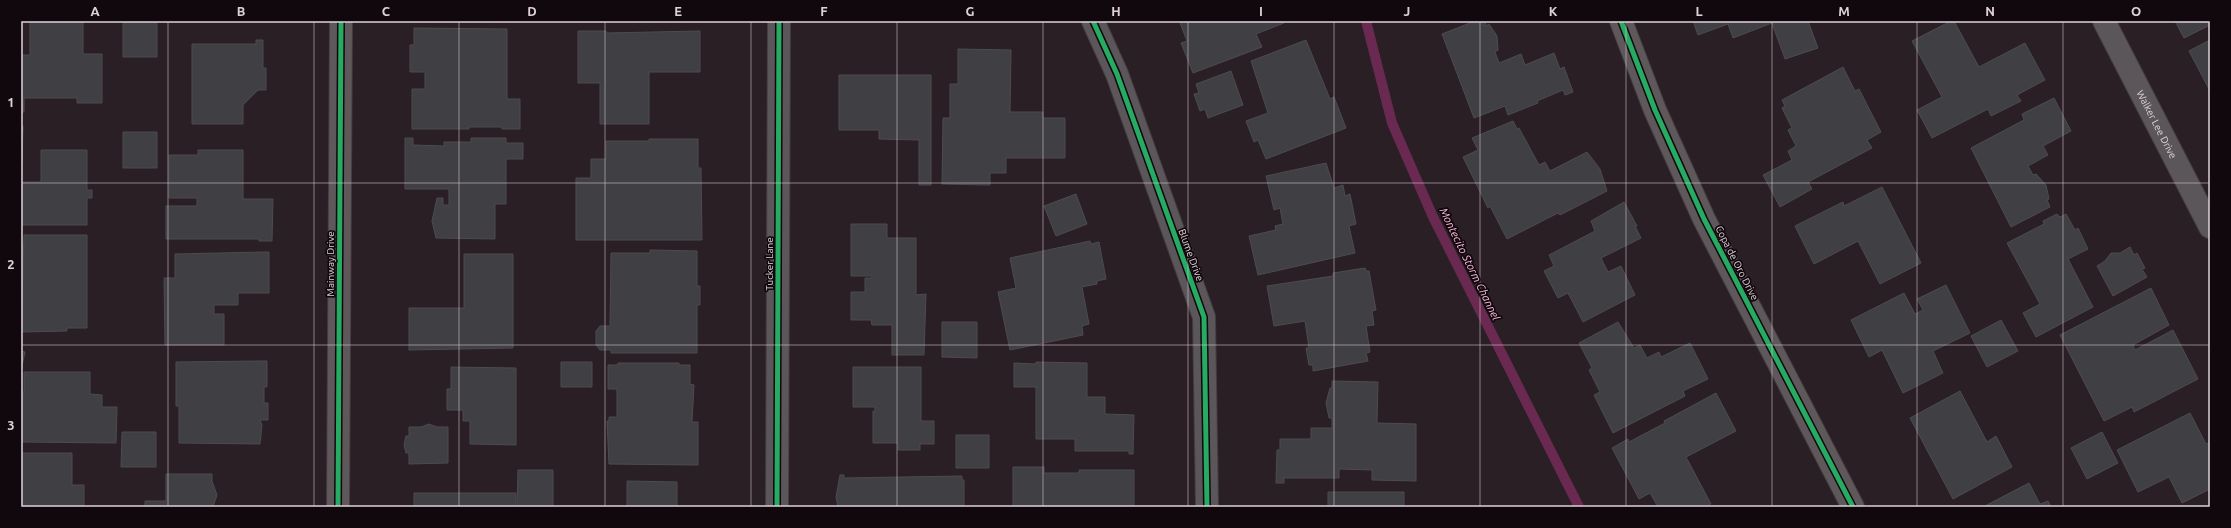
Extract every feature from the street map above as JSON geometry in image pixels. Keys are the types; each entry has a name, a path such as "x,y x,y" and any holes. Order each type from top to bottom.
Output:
{"street":[{"name":"Mainway Drive","path":"338,507 341,21"},
{"name":"Tucker Lane","path":"777,507 779,21"},
{"name":"Blume Drive","path":"1093,21 1117,74 1204,317 1207,507"},
{"name":"Copa de Oro Drive","path":"1621,21 1655,110 1704,219 1853,507"},
{"name":"Walker Lee Drive","path":"2104,21 2210,226"}],"building":[{"path":"30,21 83,22 83,54 102,54 102,103 77,103 77,98 24,98 24,112 21,112 21,55 30,55"},
{"path":"1184,21 1283,21 1284,23 1256,34 1262,47 1193,73 1181,43 1187,41 1180,23"},
{"path":"1475,21 1485,21 1486,26 1489,24 1497,36 1498,50 1495,52 1499,63 1521,54 1525,65 1554,53 1560,69 1564,67 1573,92 1565,95 1563,90 1537,101 1538,103 1508,115 1505,106 1474,118 1442,34"},
{"path":"1693,21 1808,21 1818,48 1785,59 1772,23 1733,38 1728,24 1698,35"},
{"path":"1951,21 1954,21 1979,67 2025,43 2045,80 2017,95 2021,101 1991,116 1988,109 1932,138 1917,110 1942,97 1912,41"},
{"path":"2175,21 2210,21 2210,25 2184,38"},
{"path":"123,22 157,22 157,57 123,57"},
{"path":"414,28 507,29 507,99 520,99 520,129 502,129 502,127 469,127 469,129 412,129 412,89 425,89 425,72 410,72 410,45 414,45"},
{"path":"578,31 606,31 606,33 700,31 700,72 649,72 649,124 600,124 600,83 578,83"},
{"path":"256,40 263,40 263,68 266,68 266,90 258,90 243,105 243,124 192,124 192,44 256,44"},
{"path":"1306,40 1330,99 1334,97 1346,128 1266,159 1258,140 1254,142 1246,121 1268,113 1251,61"},
{"path":"2210,40 2210,91 2189,51"},
{"path":"958,49 1011,50 1010,112 1043,112 1043,118 1065,118 1065,158 1006,158 1006,173 990,173 990,185 942,184 943,118 950,118 950,84 958,84"},
{"path":"1843,67 1855,91 1859,89 1881,132 1867,140 1872,148 1808,182 1812,189 1780,207 1763,175 1792,160 1788,151 1796,146 1788,130 1792,128 1782,108 1785,106 1782,100"},
{"path":"1231,71 1243,105 1208,118 1205,109 1200,111 1194,94 1199,93 1196,84"},
{"path":"839,75 931,75 931,185 919,185 919,140 879,139 879,130 839,130"},
{"path":"2054,98 2071,131 2043,146 2048,155 2028,166 2033,175 2036,174 2046,185 2049,199 2047,200 2050,207 2011,227 1971,148 2024,120 2022,114"},
{"path":"1513,121 1517,129 1519,128 1539,165 1545,162 1550,171 1587,152 1600,169 1607,191 1560,215 1558,213 1507,239 1490,206 1488,208 1463,157 1478,150 1472,138"},
{"path":"21,126 23,126 22,163 21,163"},
{"path":"123,132 157,132 157,168 123,168"},
{"path":"405,138 413,138 413,145 444,146 444,142 471,142 471,138 506,138 506,143 523,143 523,159 506,159 506,204 495,204 495,239 436,238 432,221 437,198 443,198 443,205 449,205 449,189 405,189"},
{"path":"649,139 698,139 698,168 701,168 702,240 576,240 576,178 591,178 591,159 606,159 606,141 649,141"},
{"path":"41,150 87,150 87,190 92,190 92,198 87,198 87,225 21,225 21,182 41,182"},
{"path":"198,150 243,150 243,199 273,199 272,241 259,241 259,239 166,239 166,206 197,206 197,198 169,198 169,155 198,155"},
{"path":"1326,163 1334,188 1343,185 1345,196 1350,194 1356,224 1349,226 1355,253 1258,275 1249,236 1276,230 1275,226 1283,224 1280,208 1274,210 1266,176"},
{"path":"1882,187 1921,263 1880,284 1858,241 1814,264 1795,226 1843,202 1844,206"},
{"path":"1076,194 1087,224 1056,236 1044,206"},
{"path":"1624,202 1637,226 1635,226 1641,238 1601,258 1608,272 1621,266 1635,295 1583,322 1568,293 1558,298 1544,271 1554,266 1549,255 1595,231 1591,221"},
{"path":"2057,214 2060,217 2066,214 2075,230 2078,228 2088,249 2068,259 2093,307 2036,337 2023,313 2040,304 2007,243 2044,224 2043,221"},
{"path":"851,224 887,224 887,238 916,238 916,295 926,294 924,355 892,355 892,325 872,325 871,320 851,320 851,292 865,292 865,278 872,278 872,276 851,276"},
{"path":"24,235 87,235 87,328 67,328 67,331 21,332"},
{"path":"1090,241 1091,244 1099,242 1106,279 1097,281 1097,284 1082,287 1089,324 1082,326 1083,335 1010,350 998,292 1016,288 1010,258"},
{"path":"2130,247 2134,255 2137,253 2145,268 2142,269 2147,277 2113,296 2097,266 2105,261 2111,253 2120,253"},
{"path":"650,250 697,251 697,286 700,286 700,305 697,305 697,353 611,353 611,350 600,350 596,345 596,331 600,326 610,326 611,253 650,253"},
{"path":"269,252 269,293 238,293 238,305 214,305 214,314 224,314 224,345 165,345 164,278 175,278 175,254"},
{"path":"464,254 513,254 513,348 409,350 409,308 464,308"},
{"path":"1365,268 1366,271 1369,271 1376,310 1372,311 1374,325 1366,326 1370,352 1366,353 1368,361 1313,371 1313,365 1309,365 1306,348 1309,348 1305,321 1274,326 1267,286 1333,276 1333,273"},
{"path":"1946,285 1970,333 1933,351 1943,373 1903,393 1882,350 1869,357 1851,320 1904,293 1915,314 1923,310 1917,299"},
{"path":"2151,288 2169,325 2133,345 2135,350 2173,330 2198,379 2134,412 2132,407 2104,421 2060,335"},
{"path":"2001,320 2018,351 1987,367 1971,336"},
{"path":"942,322 977,322 977,358 942,357"},
{"path":"1618,322 1634,348 1640,345 1647,358 1659,352 1661,357 1690,343 1708,379 1683,391 1685,396 1613,433 1594,395 1600,392 1589,370 1592,368 1579,343"},
{"path":"21,351 25,352 21,370"},
{"path":"267,361 267,387 264,387 264,403 268,403 268,420 260,420 262,425 260,444 179,443 179,406 176,406 176,362"},
{"path":"561,362 592,362 592,387 561,387"},
{"path":"1036,362 1087,363 1087,397 1105,397 1105,414 1134,415 1133,454 1129,454 1129,451 1075,451 1075,439 1036,439 1036,387 1014,387 1014,363 1036,364"},
{"path":"618,363 679,363 679,365 690,365 690,384 694,385 692,422 698,422 698,465 609,464 607,421 609,421 609,417 617,417 617,389 608,389 608,365 618,365"},
{"path":"451,367 516,368 516,445 470,444 470,421 463,421 463,410 447,410 447,389 451,389"},
{"path":"853,367 921,367 921,421 934,421 934,444 920,444 920,450 898,450 898,443 873,443 873,411 875,411 875,407 853,407"},
{"path":"24,372 90,372 90,394 102,395 102,407 117,407 116,443 21,442 21,392 24,392"},
{"path":"1332,381 1378,382 1377,423 1416,424 1416,481 1372,480 1372,470 1339,469 1339,478 1284,478 1284,483 1276,483 1277,450 1280,450 1280,439 1311,439 1311,428 1332,428 1332,418 1329,418 1326,403 1330,388 1332,388"},
{"path":"1960,391 1987,442 1996,436 2012,467 1953,499 1910,418"},
{"path":"1716,393 1736,431 1686,457 1711,504 1705,507 1658,507 1650,493 1639,499 1612,448 1628,439 1629,442 1665,423 1664,421"},
{"path":"2190,413 2206,444 2210,442 2210,489 2182,503 2169,477 2138,492 2117,450"},
{"path":"429,424 437,427 448,427 448,463 409,464 409,453 406,453 404,445 406,436 409,436 409,427 421,427"},
{"path":"122,432 156,432 156,467 121,467"},
{"path":"2102,432 2118,463 2087,479 2071,448"},
{"path":"956,435 989,435 989,468 956,468"},
{"path":"21,453 72,453 72,485 84,485 84,507 21,507"},
{"path":"1013,467 1044,467 1044,473 1079,473 1079,470 1134,470 1134,507 1013,507"},
{"path":"518,470 553,470 553,507 517,507"},
{"path":"166,474 212,474 212,481 217,495 213,507 145,507 145,501 166,501"},
{"path":"840,475 844,475 844,478 962,476 962,480 964,480 964,507 838,507 836,497"},
{"path":"627,481 677,482 677,506 681,507 627,507"},
{"path":"2029,483 2040,504 2048,501 2051,507 1983,507"},
{"path":"1328,492 1404,492 1404,507 1328,507"},
{"path":"414,493 516,493 516,507 414,507"}],"waterway":[{"name":"Montecito Storm Channel","path":"1366,21 1392,123 1433,217 1579,507"}],"cycle path":[{"path":"338,507 341,21"},
{"path":"777,507 779,21"},
{"path":"1093,21 1117,74 1204,317 1207,507"},
{"path":"1621,21 1655,110 1704,219 1853,507"}]}
